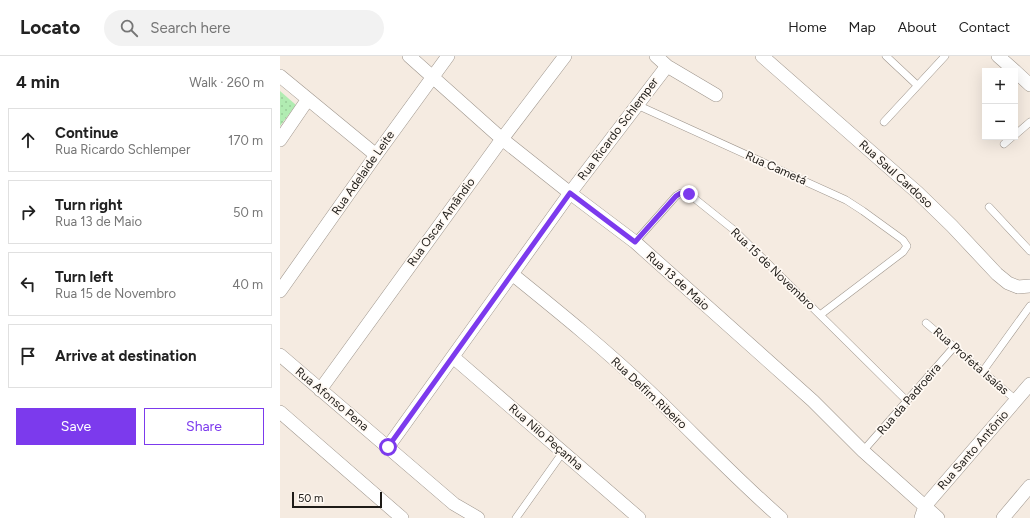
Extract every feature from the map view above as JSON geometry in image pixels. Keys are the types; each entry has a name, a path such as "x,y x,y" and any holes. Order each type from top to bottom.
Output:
{"street":[{"name":"Rua 13 de Maio","path":"408,56 502,139 635,242 813,401 923,512 938,518"},
{"name":"Rua Adelaide Leite","path":"280,291 448,56"},
{"name":"Rua Oscar Amândio","path":"320,390 502,139 565,56"},
{"path":"656,56 667,66 716,95"},
{"name":"Rua Saul Cardoso","path":"762,56 918,194 952,226 997,274 1008,283 1018,287 1030,286"},
{"path":"998,56 1012,68"},
{"name":"Rua Ricardo Schlemper","path":"388,447 570,193 667,66"},
{"path":"1018,74 1030,85"},
{"path":"280,76 376,155"},
{"path":"280,140 308,99"},
{"name":"Rua Delfim Ribeiro","path":"512,274 622,366 740,482 781,518"},
{"name":"Rua Afonso Pena","path":"280,355 454,504 478,518"},
{"name":"Rua Nilo Peçanha","path":"453,357 640,518"},
{"name":"Rua Santo Antônio","path":"923,512 1030,384"},
{"path":"280,412 402,518"},
{"path":"1002,518 1030,486"},
{"path":"454,504 461,518"}],"lane":[{"path":"886,56 917,85"},
{"path":"884,122 945,56"},
{"name":"Rua Cametá","path":"636,105 846,200 903,240 907,246 903,252 820,315"},
{"path":"1018,132 1030,122"},
{"path":"1004,144 1009,140"},
{"name":"Rua 15 de Novembro","path":"635,242 676,196 681,193 689,194 734,230 907,401"},
{"path":"989,207 1030,251"},
{"path":"983,371 1030,306"},
{"name":"Rua Profeta Isaías","path":"926,323 1016,400"},
{"name":"Rua da Padroeira","path":"863,452 954,347"},
{"path":"516,518 563,452"}],"green space":[{"path":"280,91 296,105 280,126"}],"route":[{"path":"388,447 570,193 635,242 676,196 681,193 689,194"}]}
